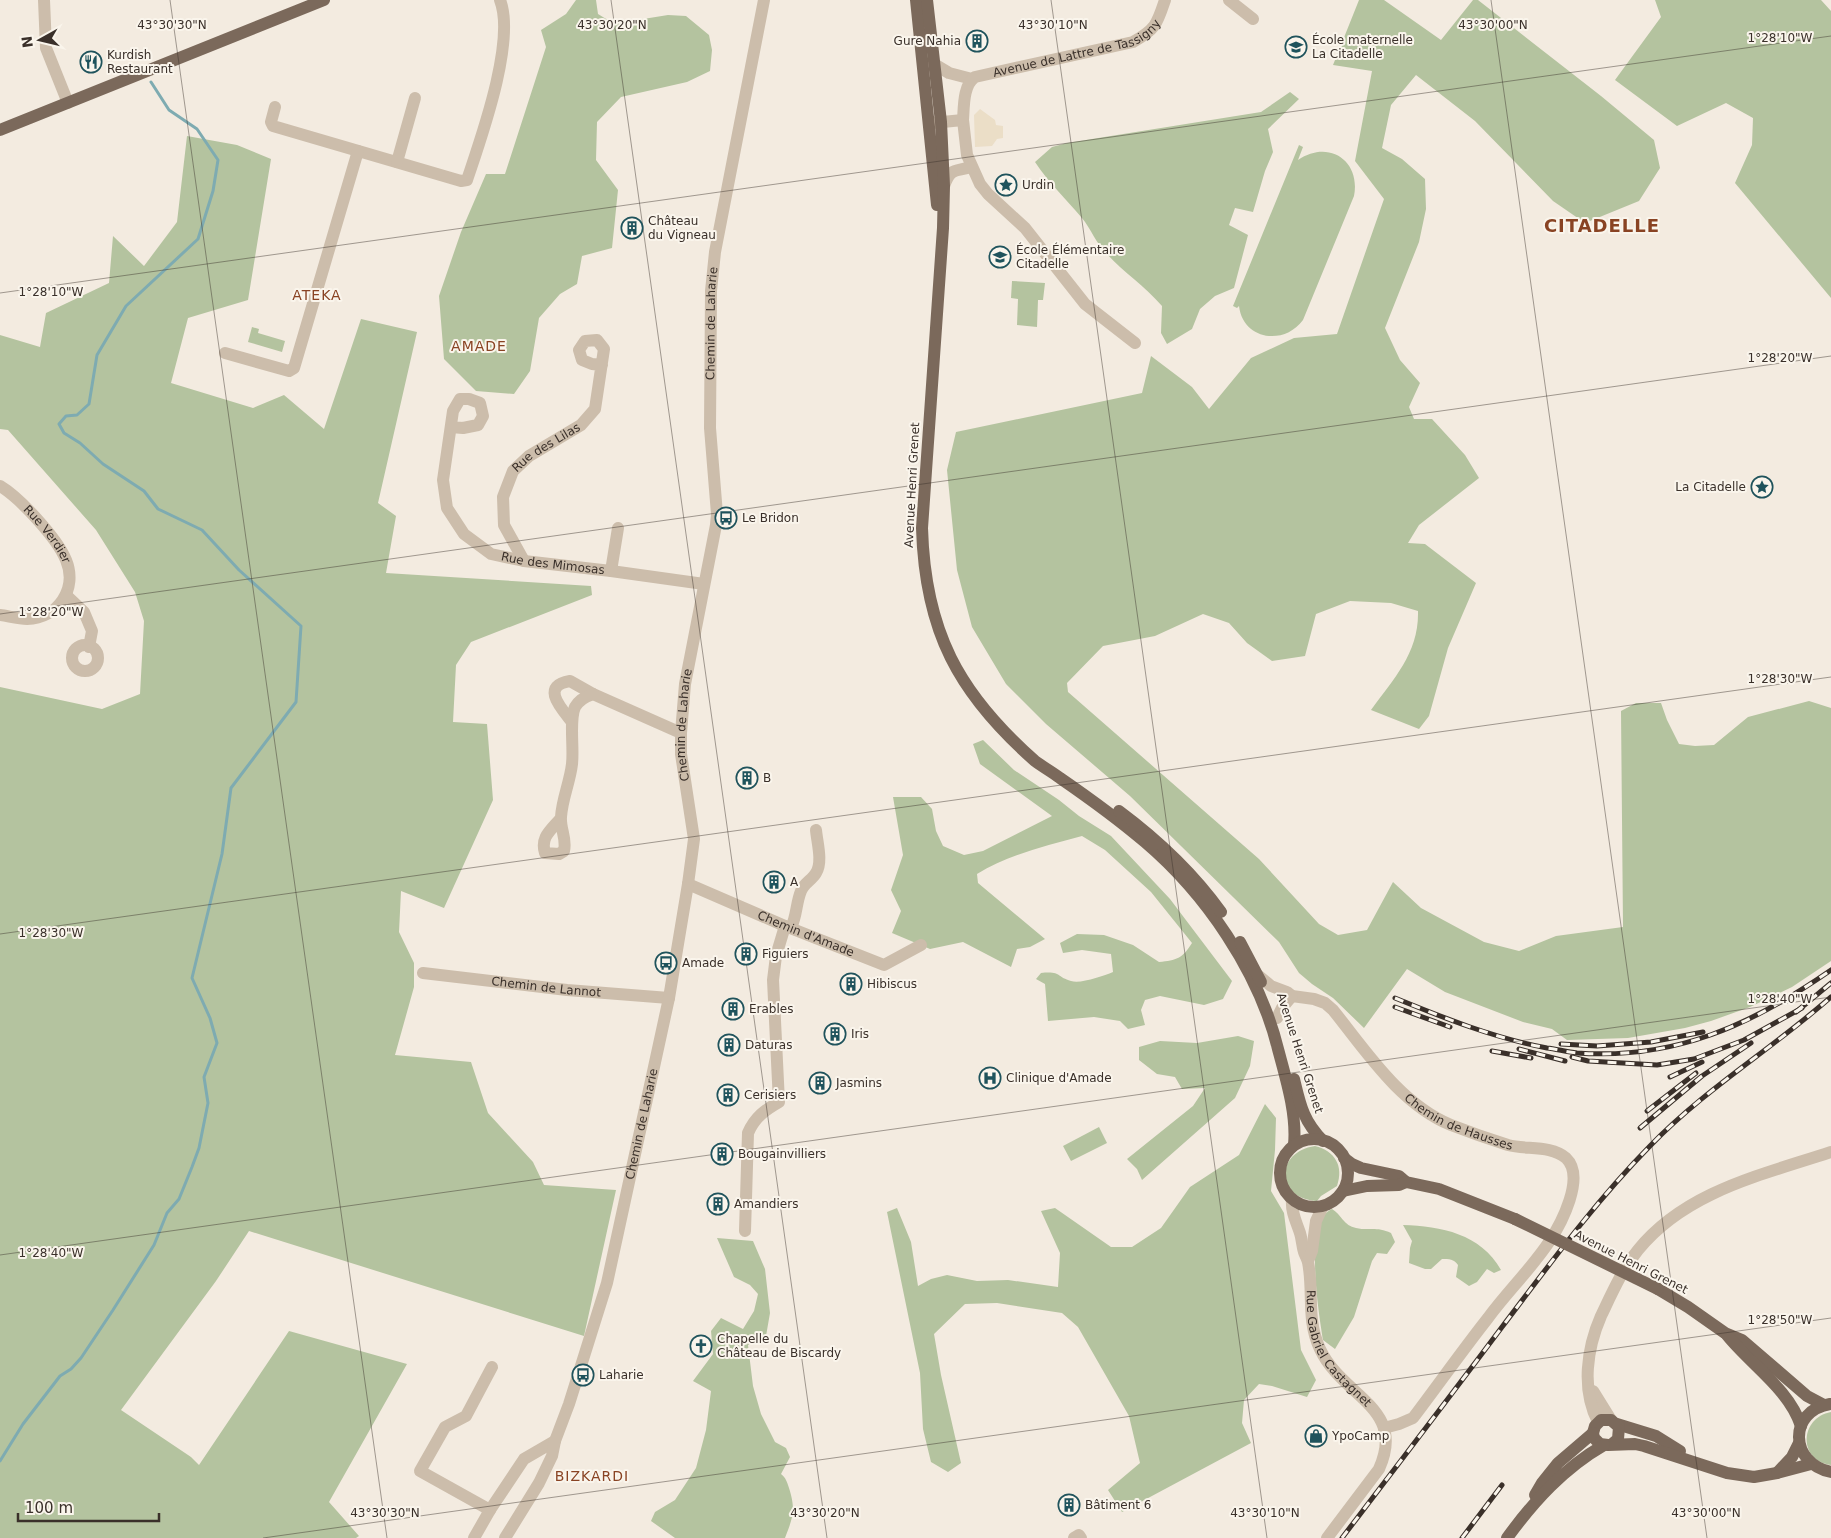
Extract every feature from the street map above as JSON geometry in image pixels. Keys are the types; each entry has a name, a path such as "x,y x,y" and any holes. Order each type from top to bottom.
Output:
{"main road":[{"path":"0,130 324,0"},
{"name":"Avenue Henri Grenet","path":"916,0 944,186 944,228 922,528 923,561 933,616 958,673 998,725 1036,762 1145,842 1188,884 1219,922 1243,963 1274,1030 1294,1124 1294,1145"},
{"name":"Avenue Henri Grenet","path":"927,0 934,64 941,255"},
{"name":"Avenue Henri Grenet","path":"1020,746 1037,755 1145,830 1170,852 1206,891 1238,938 1259,976 1277,1018 1302,1110 1308,1124 1323,1140"},
{"path":"1313,1139 1323,1140 1331,1144 1344,1158 1347,1180 1343,1191 1334,1201 1323,1206 1307,1207 1292,1200 1283,1187 1280,1172 1282,1162 1287,1152 1294,1145 1313,1139"},
{"name":"Avenue Henri Grenet","path":"1344,1158 1362,1168 1399,1176 1406,1182 1439,1189 1515,1219 1658,1290 1688,1307 1726,1333 1742,1340 1807,1396 1827,1404"},
{"name":"Avenue Henri Grenet","path":"1343,1191 1366,1186 1399,1185 1406,1182"},
{"name":"Avenue Henri Grenet","path":"1726,1333 1792,1406 1801,1426"},
{"path":"1778,1473 1792,1457 1799,1443 1801,1426 1810,1412 1827,1404"},
{"path":"1523,1516 1542,1483 1558,1463 1604,1419 1656,1436 1699,1463"},
{"path":"1507,1538 1543,1493 1572,1466 1608,1445 1619,1435 1614,1422"},
{"path":"1596,1428 1597,1441 1608,1445 1635,1444 1728,1472 1754,1477 1811,1464"},
{"path":"1799,1443 1803,1454 1811,1464 1820,1470 1831,1472"}],"street":[{"path":"44,0 46,48 68,103"},
{"path":"275,107 271,122 273,126 461,182 467,180 490,102 503,45 505,24 500,0"},
{"name":"Chemin de Laharie","path":"505,1538 539,1483 552,1456 555,1441 569,1404 607,1282 669,998 694,839 681,754 685,684 717,514 710,428 711,291 716,252 764,0"},
{"name":"Avenue de Lattre de Tassigny","path":"934,64 949,74 972,79 1134,42 1148,33 1156,24 1164,0"},
{"path":"1229,0 1253,19"},
{"path":"972,79 966,94 963,120 967,155 980,184 1024,228 1085,304 1135,343"},
{"path":"397,162 415,98"},
{"path":"935,123 963,120"},
{"path":"226,353 288,371 294,368 358,151"},
{"path":"944,186 950,173 956,169 971,167"},
{"name":"Rue des Lilas","path":"524,561 504,525 503,497 513,471 529,456 581,425 595,409 602,365"},
{"name":"Rue des Mimosas","path":"451,427 443,480 447,508 464,534 491,554 524,561 704,584"},
{"name":"Rue Verdier","path":"0,486 7,490 38,520 66,560 69,574 66,595"},
{"name":"Rue des Mimosas","path":"611,571 618,528"},
{"path":"0,615 27,619 40,616 54,609 64,600 66,595 84,612 92,631 89,647"},
{"path":"572,722 556,702 554,692 561,682 570,681 593,694 681,733"},
{"path":"561,818 572,764 574,739 572,722 576,706 585,697 593,694"},
{"path":"745,1231 748,1133 758,1116 779,1102 773,980 776,956 788,927 796,917 803,886 817,872 819,859 816,830"},
{"name":"Chemin d'Amade","path":"688,884 788,927 884,965 921,945"},
{"name":"Chemin de Lannot","path":"423,973 567,990 669,998"},
{"name":"Chemin de Hausses","path":"1259,976 1271,986 1292,996 1314,999 1325,1003 1333,1010 1390,1080 1423,1108 1442,1121 1509,1145 1558,1153 1566,1158 1571,1165 1573,1192 1555,1232 1487,1319 1414,1418 1384,1428"},
{"path":"1277,1018 1282,1008 1292,996"},
{"path":"1596,1428 1590,1400 1588,1357 1596,1328 1614,1287 1639,1249 1659,1228 1688,1206 1711,1193 1831,1152"},
{"name":"Rue Gabriel Castagnet","path":"1292,1200 1291,1209 1308,1262 1312,1324 1320,1350 1338,1377 1375,1411 1384,1428"},
{"name":"Rue Gabriel Castagnet","path":"1308,1262 1312,1251 1316,1221 1323,1206"},
{"path":"490,1510 420,1471 445,1427 466,1416 492,1367"},
{"path":"1588,1382 1598,1402 1614,1422"},
{"path":"1327,1538 1379,1469 1386,1445 1384,1428"},
{"path":"474,1538 524,1458 529,1457 555,1441"},
{"path":"529,1457 541,1461 544,1472"},
{"path":"1074,1538 1079,1535 1081,1538"}],"green space":[{"path":"576,0 596,0 598,14 611,22 668,15 686,16 709,35 712,50 710,71 687,82 621,97 597,122 596,160 618,190 612,248 582,256 577,284 560,294 539,318 530,371 514,394 476,391 444,359 439,296 461,232 486,174 505,174 546,47 541,30 566,14"},
{"path":"1359,0 1384,0 1441,40 1473,0 1478,0 1654,140 1660,168 1639,201 1585,223 1553,201 1475,121 1416,75 1391,105 1382,148 1402,159 1425,179 1426,209 1419,242 1385,328 1400,360 1420,383 1409,407 1414,419 1432,419 1465,455 1479,478 1419,525 1408,543 1425,544 1476,583 1448,648 1429,716 1419,729 1371,710 1404,664 1410,652 1417,626 1418,611 1391,603 1350,601 1316,614 1305,656 1272,661 1247,643 1229,623 1203,614 1155,636 1103,646 1067,683 1068,692 1259,859 1319,924 1338,935 1367,930 1393,882 1421,908 1484,942 1519,951 1556,936 1623,927 1621,711 1636,703 1661,703 1679,744 1695,746 1714,745 1748,717 1809,701 1831,708 1831,961 1792,987 1750,1007 1685,1028 1628,1038 1567,1040 1552,1029 1523,1022 1445,992 1407,969 1364,1028 1333,998 1299,973 1279,942 1130,796 1046,724 1006,684 972,627 957,570 947,470 956,432 1142,393 1151,356 1192,387 1209,409 1251,358 1294,338 1337,334 1384,199 1355,161 1372,71 1333,65"},
{"path":"1655,0 1821,0 1831,11 1831,298 1735,183 1752,145 1753,118 1726,103 1677,126 1615,80 1661,17"},
{"path":"1290,92 1299,99 1268,129 1273,152 1265,171 1253,212 1235,208 1229,225 1248,235 1234,288 1215,296 1200,309 1192,329 1167,344 1161,333 1162,306 1102,249 1082,218 1035,162 1052,147 1067,143 1261,112"},
{"path":"187,136 237,145 271,159 248,300 188,318 171,383 253,408 284,395 324,429 361,319 417,332 378,503 396,516 386,573 591,586 592,595 471,642 456,665 453,722 487,724 493,800 444,908 401,891 399,932 414,963 414,987 395,1055 471,1062 488,1113 533,1162 544,1185 616,1190 584,1336 249,1231 216,1281 121,1410 191,1457 199,1465 289,1331 407,1364 329,1502 359,1536 356,1538 0,1538 0,687 102,709 140,694 144,621 135,592 96,530 8,430 0,429 0,335 40,347 46,313 109,283 113,236 144,266 177,222"},
{"path":"1299,145 1303,147 1298,160 1309,154 1320,152 1331,153 1347,163 1355,183 1354,196 1303,320 1286,334 1265,336 1248,326 1242,317 1239,306 1237,308 1233,306"},
{"path":"1012,281 1045,283 1043,300 1038,300 1037,327 1017,325 1018,299 1011,298"},
{"path":"252,327 259,329 258,333 285,341 282,352 248,342"},
{"path":"983,740 1014,770 1111,836 1170,899 1232,981 1223,999 1204,1005 1160,996 1145,1000 1141,1010 1145,1025 1128,1029 1120,1021 1094,1017 1048,1021 1045,984 1036,979 1041,973 1056,974 1075,982 1113,972 1111,954 1082,950 1063,953 1060,943 1077,934 1104,935 1133,945 1159,962 1182,956 1192,943 1151,892 1105,850 1082,836 1015,856 977,874 978,883 1045,939 1030,947 1017,949 1011,967 963,942 930,949 892,933 901,911 891,890 903,855 893,797 921,797 932,809 936,831 943,846 964,855 983,851 1052,816 980,764 973,744"},
{"path":"1238,1036 1254,1041 1250,1066 1235,1098 1142,1180 1137,1169 1127,1159 1193,1106 1205,1088 1182,1089 1175,1077 1157,1074 1139,1060 1139,1047 1160,1041 1197,1043"},
{"path":"1265,1104 1276,1118 1271,1191 1284,1213 1301,1350 1316,1380 1307,1397 1259,1384 1244,1400 1242,1423 1251,1443 1122,1512 1108,1490 1140,1463 1129,1416 1078,1327 1062,1313 997,1303 965,1304 934,1334 941,1375 961,1463 948,1472 931,1462 923,1429 920,1373 887,1212 897,1208 911,1242 918,1286 931,1279 947,1275 977,1281 1008,1280 1058,1287 1060,1253 1041,1211 1055,1208 1111,1247 1132,1247 1161,1228 1190,1187 1239,1155"},
{"path":"1099,1127 1107,1143 1071,1161 1063,1146"},
{"path":"1315,1146 1322,1148 1333,1156 1339,1172 1337,1186 1321,1196 1317,1201 1303,1198 1294,1192 1288,1184 1285,1175 1292,1157 1302,1150"},
{"path":"1332,1209 1352,1227 1386,1231 1391,1233 1395,1242 1387,1254 1377,1253 1372,1261 1354,1317 1335,1349 1323,1340 1315,1269 1315,1249 1318,1231 1323,1217"},
{"path":"1403,1225 1432,1227 1459,1234 1483,1248 1501,1270 1494,1273 1487,1269 1477,1282 1469,1286 1456,1277 1458,1265 1453,1260 1442,1259 1431,1269 1425,1269 1409,1263 1412,1241"},
{"path":"717,1238 753,1241 765,1269 770,1313 766,1336 748,1345 753,1386 761,1414 775,1442 786,1448 790,1457 781,1474 788,1484 793,1508 792,1519 785,1538 675,1538 651,1521 655,1512 675,1500 696,1468 706,1430 711,1391 693,1381 713,1354 711,1331 721,1318 743,1329 754,1311 758,1294 750,1285 734,1277"},
{"path":"1831,1412 1831,1465 1820,1462 1813,1456 1808,1448 1807,1439 1808,1430 1813,1422 1820,1416"}],"shaded area":[{"path":"980,109 995,120 996,125 1003,126 1003,138 997,139 992,146 975,147 974,115"}],"waterway":[{"path":"0,1461 23,1424 60,1376 71,1369 81,1358 113,1310 154,1245 167,1213 179,1199 192,1167 199,1148 208,1103 204,1077 217,1043 210,1018 192,978 222,854 231,788 296,702 301,626 239,570 202,530 158,509 144,491 103,464 80,443 64,433 59,424 66,416 77,415 89,404 97,355 126,306 198,239 213,191 218,160 197,129 169,110 151,82"}],"railway":[{"path":"1395,998 1470,1027 1527,1044 1577,1053 1613,1054 1647,1051 1711,1035 1772,1007 1831,970"},
{"path":"1796,1012 1831,983"},
{"path":"1342,1538 1555,1257 1610,1189 1671,1125 1831,997"},
{"path":"1395,1007 1450,1027"},
{"path":"1572,1057 1588,1061 1657,1065 1694,1059 1744,1040 1802,1008"},
{"path":"1561,1044 1597,1046 1651,1042 1703,1032"},
{"path":"1640,1128 1702,1076 1751,1043"},
{"path":"1519,1049 1565,1061"},
{"path":"1492,1051 1531,1058"},
{"path":"1670,1077 1702,1062"},
{"path":"1647,1111 1696,1073"},
{"path":"1462,1538 1502,1485"}],"place":[{"name":"Gure Nahia","path":"977,41"},
{"name":"École maternelle La Citadelle","path":"1296,47"},
{"name":"Kurdish Restaurant","path":"91,62"},
{"name":"Urdin","path":"1006,185"},
{"name":"Château du Vigneau","path":"632,228"},
{"name":"École Élémentaire Citadelle","path":"1000,257"},
{"name":"La Citadelle","path":"1762,487"},
{"name":"Le Bridon","path":"726,518"},
{"name":"B","path":"747,778"},
{"name":"A","path":"774,882"},
{"name":"Figuiers","path":"746,954"},
{"name":"Amade","path":"666,963"},
{"name":"Hibiscus","path":"851,984"},
{"name":"Erables","path":"733,1009"},
{"name":"Iris","path":"835,1034"},
{"name":"Daturas","path":"729,1045"},
{"name":"Clinique d'Amade","path":"990,1078"},
{"name":"Jasmins","path":"820,1083"},
{"name":"Cerisiers","path":"728,1095"},
{"name":"Bougainvilliers","path":"722,1154"},
{"name":"Amandiers","path":"718,1204"},
{"name":"Chapelle du Château de Biscardy","path":"701,1346"},
{"name":"Laharie","path":"583,1375"},
{"name":"YpoCamp","path":"1316,1436"},
{"name":"Bâtiment 6","path":"1069,1505"}],"district":[{"name":"CITADELLE","path":"1602,226"},
{"name":"ATEKA","path":"317,295"},
{"name":"AMADE","path":"479,346"},
{"name":"BIZKARDI","path":"592,1476"}]}
